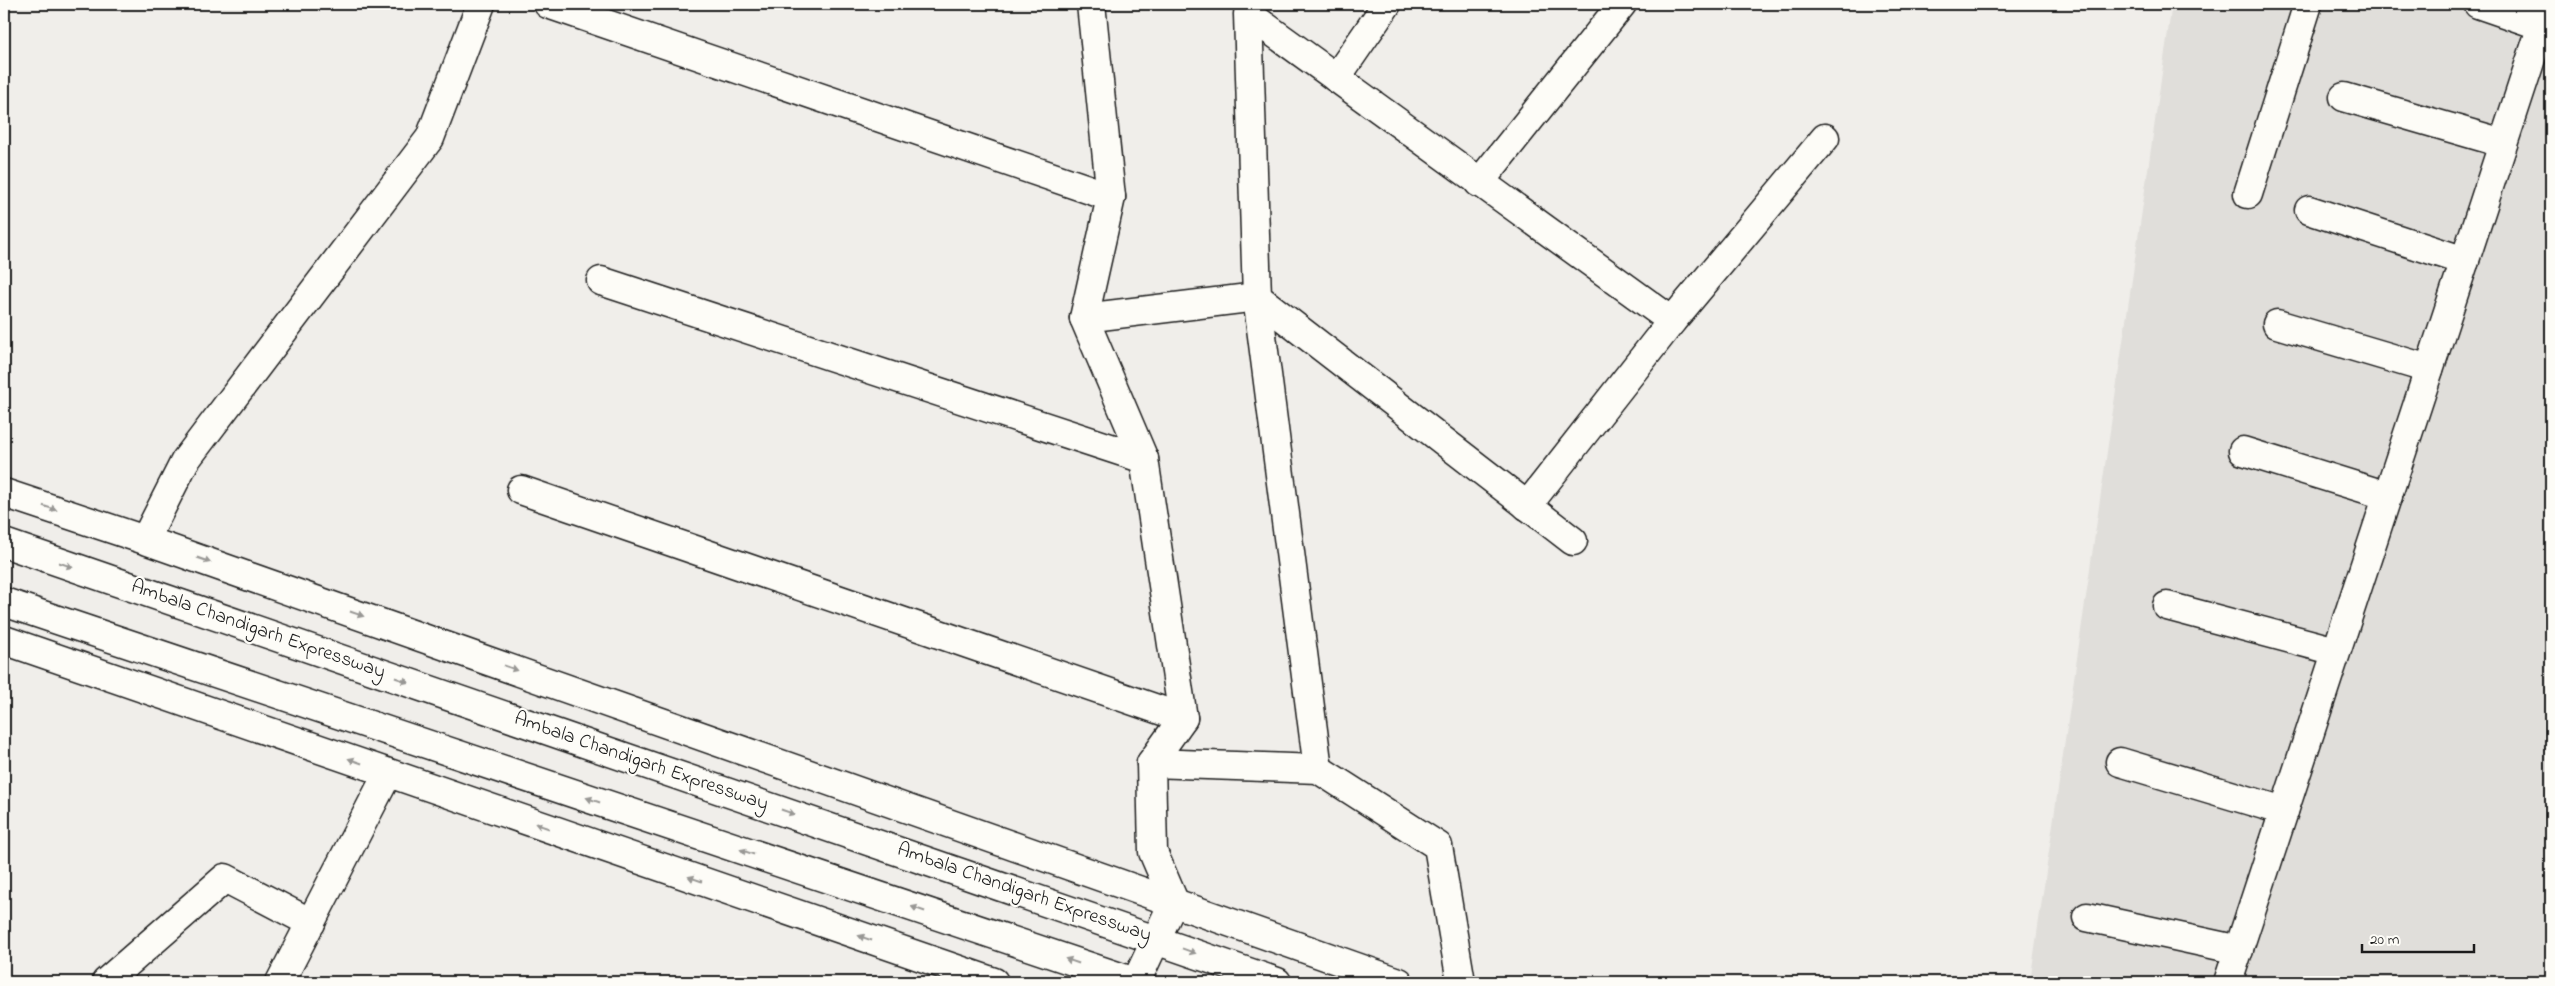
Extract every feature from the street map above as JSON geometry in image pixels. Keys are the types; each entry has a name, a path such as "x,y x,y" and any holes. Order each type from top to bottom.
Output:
{"main road":[{"path":"145,540 186,461 430,138 481,4"},
{"path":"548,4 1111,197"},
{"path":"4,602 1135,982 1174,901 1153,852 1151,763 1183,718 1144,459 1084,318 1111,197 1091,4"},
{"path":"1336,78 1387,4"},
{"path":"1479,183 1622,4"},
{"path":"2248,194 2308,4"},
{"path":"2228,982 2545,15 2478,4"},
{"path":"1318,769 1257,297 1248,14 1672,321"},
{"path":"2344,98 2503,143"},
{"path":"1527,506 1672,321 1825,138"},
{"path":"2309,210 2465,261"},
{"path":"601,282 1144,459"},
{"path":"1084,318 1257,297 1573,541"},
{"path":"2277,324 2429,369"},
{"path":"2243,451 2388,496"},
{"path":"521,490 1183,718"},
{"path":"4,493 145,540 1174,901 1399,982"},
{"name":"Ambala Chandigarh Expressway","path":"4,543 1278,982"},
{"path":"2166,606 2336,651"},
{"path":"4,640 994,982"},
{"path":"2120,762 2284,811"},
{"path":"1151,763 1318,769 1438,846 1461,982"},
{"path":"280,982 388,773"},
{"path":"106,982 226,878 311,923"},
{"path":"2086,917 2239,950"}],"shaded area":[{"path":"2172,4 2551,4 2551,982 2030,982"}]}
